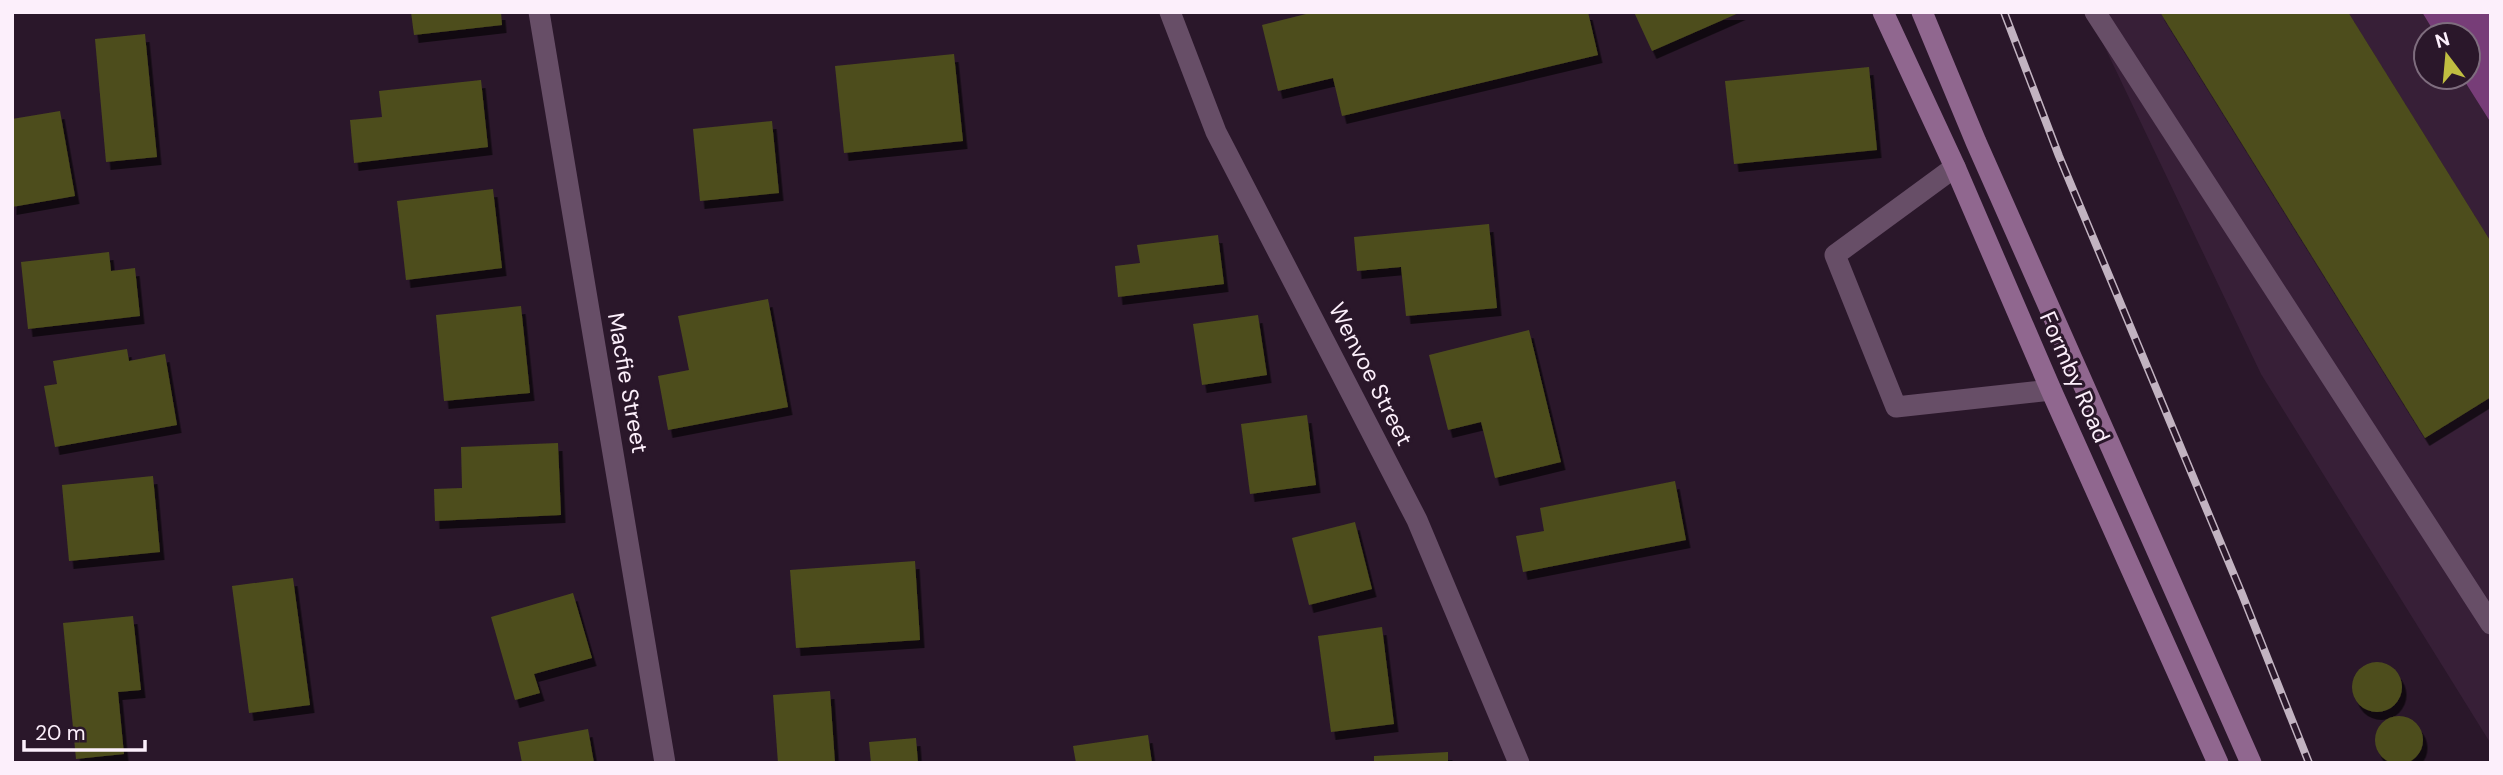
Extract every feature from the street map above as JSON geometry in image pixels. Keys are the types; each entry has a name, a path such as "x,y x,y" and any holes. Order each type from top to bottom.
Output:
{"main road":[{"name":"Formby Road","path":"1883,12 1955,167 2051,390 2218,763"},
{"name":"Formby Road","path":"1922,12 1976,142 2251,763"}],"street":[{"name":"Macfie Street","path":"540,12 665,763"},
{"name":"Wenvoe Street","path":"1170,12 1216,132 1417,520 1520,763"},
{"path":"2095,12 2491,624"},
{"path":"1955,167 1835,255 1896,407 2051,390"}],"shaded area":[{"path":"2088,12 2429,12 2435,21 2412,21 2412,91 2479,91 2491,106 2491,744 2261,374"},
{"path":"2422,12 2491,12 2491,123 2471,91 2482,91 2482,21 2427,21"}],"building":[{"path":"411,12 501,12 502,25 414,35"},
{"path":"1314,12 1588,12 1598,55 1342,116 1333,78 1278,91 1262,25"},
{"path":"1634,12 1741,12 1652,51"},
{"path":"2160,12 2348,12 2491,242 2491,397 2425,438"},
{"path":"145,34 157,157 106,162 95,39"},
{"path":"954,54 963,141 844,153 835,66"},
{"path":"1869,67 1877,150 1734,164 1725,81"},
{"path":"481,80 488,147 354,163 350,120 382,117 379,91"},
{"path":"60,111 75,196 12,207 12,119"},
{"path":"772,121 779,193 700,201 693,129"},
{"path":"493,189 502,268 406,280 397,201"},
{"path":"1489,224 1497,308 1406,316 1401,267 1357,271 1354,237"},
{"path":"1218,235 1224,284 1118,297 1115,266 1140,263 1137,245"},
{"path":"109,252 111,271 135,268 140,316 28,329 21,262"},
{"path":"768,299 788,407 668,430 658,376 689,370 678,316"},
{"path":"521,306 530,393 444,401 436,315"},
{"path":"1258,315 1267,375 1202,385 1193,324"},
{"path":"1529,330 1561,462 1495,478 1481,422 1448,430 1429,355"},
{"path":"127,349 129,361 165,354 177,425 55,447 44,386 57,384 53,361"},
{"path":"1307,415 1316,485 1250,494 1241,424"},
{"path":"558,443 561,515 435,521 434,489 462,488 461,447"},
{"path":"153,476 160,552 69,561 62,485"},
{"path":"1675,481 1686,540 1523,572 1516,536 1544,531 1540,508"},
{"path":"1355,522 1372,589 1309,605 1292,538"},
{"path":"915,561 920,640 796,648 790,570"},
{"path":"293,578 310,705 249,713 232,586"},
{"path":"573,593 592,658 534,674 540,693 515,700 491,617"},
{"path":"133,616 141,690 118,692 124,754 76,759 63,623"},
{"path":"1382,627 1394,724 1331,732 1318,636"},
{"path":"2377,662 2394,670 2402,687 2394,704 2377,712 2360,704 2352,687 2360,670"},
{"path":"830,691 835,763 778,763 773,695"},
{"path":"2399,716 2408,717 2416,723 2422,731 2422,749 2416,757 2408,763 2399,764 2390,763 2382,757 2376,749 2375,740 2376,731 2382,723 2390,717"},
{"path":"588,729 594,763 522,763 518,742"},
{"path":"1148,735 1152,763 1076,763 1073,746"},
{"path":"916,738 918,763 871,763 869,742"},
{"path":"1448,752 1448,763 1374,763 1374,756"}],"railway":[{"path":"2004,12 2059,156 2242,594 2309,763"}]}
